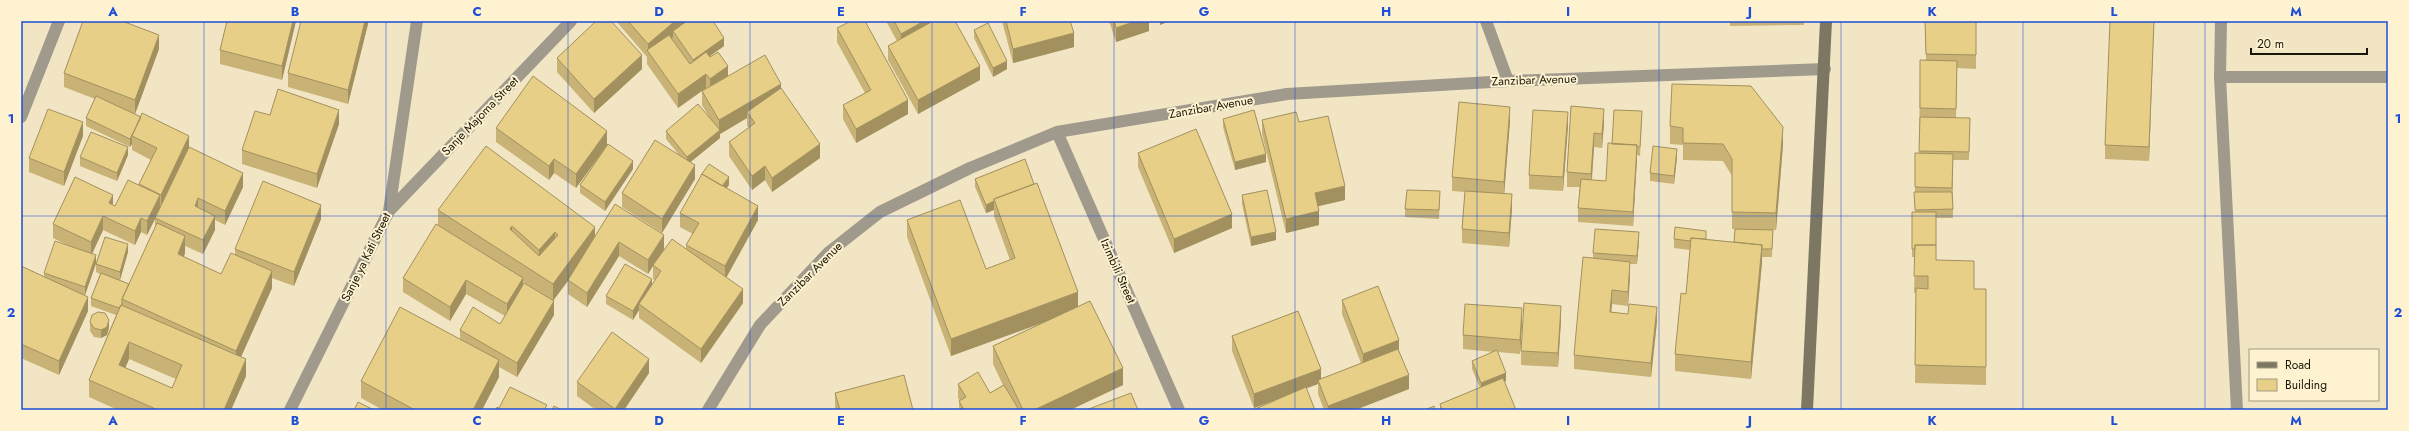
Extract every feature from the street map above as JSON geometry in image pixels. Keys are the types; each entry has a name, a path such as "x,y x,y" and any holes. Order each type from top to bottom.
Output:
{"main road":[{"path":"1807,410 1825,69 1826,21"}],"street":[{"path":"21,117 59,21"},
{"name":"Sanje ya Kati Street","path":"290,410 388,212 417,21"},
{"name":"Sanje Majoma Street","path":"388,212 571,21"},
{"path":"1486,21 1508,81"},
{"path":"2221,21 2220,77 2237,410"},
{"name":"Zanzibar Avenue","path":"708,410 760,325 828,252 880,212 970,168 1058,132 1287,94 1508,81 1825,69"},
{"path":"2220,77 2388,77"},
{"name":"Izimbili Street","path":"1058,132 1179,410"}],"building":[{"path":"83,21 122,21 159,35 135,100 64,73"},
{"path":"227,21 293,21 282,66 220,50"},
{"path":"301,21 365,21 348,90 288,73"},
{"path":"596,21 611,21 642,55 594,99 557,58"},
{"path":"628,21 675,21 648,44"},
{"path":"687,21 713,21 724,38 693,60 673,31"},
{"path":"851,21 865,21 908,100 856,129 843,105 871,90 837,28"},
{"path":"894,21 924,21 901,34"},
{"path":"933,21 955,21 980,66 918,100 888,46"},
{"path":"1006,21 1070,21 1074,33 1013,49"},
{"path":"1114,21 1136,21 1116,28"},
{"path":"1925,21 1976,21 1976,55 1926,54"},
{"path":"2110,21 2154,21 2149,147 2105,145"},
{"path":"988,23 1007,61 993,68 974,30"},
{"path":"669,35 690,64 706,52 710,57 718,52 728,66 710,79 706,74 678,94 647,50"},
{"path":"765,55 781,84 719,120 702,91"},
{"path":"1920,60 1957,61 1956,109 1920,108"},
{"path":"533,76 607,131 576,174 554,159 549,166 496,128"},
{"path":"1672,84 1751,86 1783,127 1776,213 1732,212 1732,159 1723,144 1683,143 1683,128 1670,126"},
{"path":"781,88 820,144 772,178 765,166 752,176 729,142 755,123 747,112"},
{"path":"278,89 339,110 317,174 242,150 255,111 270,115"},
{"path":"96,96 141,117 130,139 86,118"},
{"path":"1459,102 1510,107 1504,182 1452,177"},
{"path":"698,104 720,130 687,157 666,131"},
{"path":"1571,106 1604,109 1602,134 1594,133 1591,174 1567,172"},
{"path":"48,109 83,122 64,172 29,158"},
{"path":"1254,110 1266,154 1235,162 1223,119"},
{"path":"1533,110 1568,112 1563,177 1529,175"},
{"path":"1614,110 1642,111 1640,147 1637,147 1637,145 1612,144"},
{"path":"1296,112 1299,122 1328,116 1345,186 1315,193 1319,211 1286,219 1262,120"},
{"path":"142,113 189,136 161,195 139,184 157,148 132,136"},
{"path":"1920,117 1970,118 1969,152 1919,151"},
{"path":"1196,129 1232,214 1174,239 1138,153"},
{"path":"91,132 128,147 117,173 80,157"},
{"path":"655,140 695,165 662,219 622,193"},
{"path":"1608,143 1637,145 1633,212 1578,208 1581,179 1606,181"},
{"path":"608,144 633,161 605,202 580,185"},
{"path":"486,146 595,227 553,284 438,210","holes":["512,226 539,250 555,232 558,235 539,256 510,229"]},
{"path":"1653,146 1677,149 1674,176 1650,173"},
{"path":"189,147 243,173 225,211 198,198 195,206 215,216 203,240 155,218"},
{"path":"1915,153 1953,154 1952,188 1915,187"},
{"path":"1025,159 1034,184 994,199 994,201 986,205 975,179"},
{"path":"709,164 729,177 722,186 702,174 701,175"},
{"path":"702,174 758,206 725,266 686,245 699,223 680,213"},
{"path":"75,177 113,195 109,203 115,206 128,180 160,195 147,221 141,218 135,231 103,216 91,242 53,224"},
{"path":"263,181 321,205 294,272 235,249"},
{"path":"1037,183 1078,292 951,339 907,220 960,200 986,269 1015,258 994,199"},
{"path":"1267,190 1276,232 1251,237 1242,195"},
{"path":"1407,190 1440,191 1439,210 1405,209"},
{"path":"1465,191 1512,194 1509,233 1462,229"},
{"path":"1914,192 1952,192 1953,209 1915,210"},
{"path":"615,204 664,235 648,260 619,242 587,293 568,280"},
{"path":"1912,212 1936,212 1936,245 1915,245 1915,249 1912,249"},
{"path":"157,223 185,236 178,254 221,274 231,253 272,271 236,351 122,299"},
{"path":"436,224 523,278 507,304 466,280 450,307 403,278"},
{"path":"1675,227 1706,231 1706,239 1691,238 1690,241 1674,239"},
{"path":"1595,229 1639,232 1637,256 1593,253"},
{"path":"1735,229 1773,230 1772,249 1762,249 1762,245 1734,242"},
{"path":"105,237 128,244 120,272 96,264"},
{"path":"1691,238 1762,245 1751,362 1675,354 1681,293 1686,294"},
{"path":"672,239 743,289 701,349 639,304 661,271 653,265"},
{"path":"55,241 96,255 85,287 44,273"},
{"path":"1915,245 1936,245 1936,260 1974,261 1974,289 1986,289 1986,367 1915,365 1916,288 1928,289 1928,276 1914,276"},
{"path":"1583,257 1630,262 1628,292 1612,290 1610,312 1628,314 1629,304 1657,307 1651,363 1574,355"},
{"path":"625,264 652,279 633,311 606,296"},
{"path":"21,266 88,297 59,361 21,344"},
{"path":"101,273 129,284 122,299 122,305 119,308 91,298"},
{"path":"524,283 554,301 517,363 460,330 473,307 500,324"},
{"path":"1378,286 1399,340 1363,354 1342,300"},
{"path":"1090,301 1123,368 1034,410 1023,410 993,346"},
{"path":"1524,303 1561,306 1558,353 1521,351"},
{"path":"1465,304 1522,308 1520,340 1463,335"},
{"path":"121,305 246,359 224,410 158,410 89,380","holes":["129,342 182,365 172,388 119,365"]},
{"path":"400,307 499,360 473,410 415,410 361,381"},
{"path":"1298,311 1321,369 1254,394 1232,336"},
{"path":"98,312 105,313 109,320 107,327 101,330 94,328 90,322 92,315"},
{"path":"612,332 649,359 615,409 577,382"},
{"path":"1398,349 1409,375 1328,406 1318,380"},
{"path":"1497,350 1506,373 1481,383 1472,361"},
{"path":"978,372 990,393 1004,385 1019,410 964,410 959,401 966,397 958,384"},
{"path":"904,375 913,410 840,410 835,393"},
{"path":"1503,378 1516,410 1442,410 1440,404"},
{"path":"510,387 547,405 544,410 502,410 499,408"},
{"path":"1306,387 1315,410 1255,410 1255,409"},
{"path":"1131,393 1138,410 1086,410"},
{"path":"358,402 374,410 354,410"},
{"path":"554,406 562,410 552,410"},
{"path":"1434,406 1435,410 1425,410"}]}
